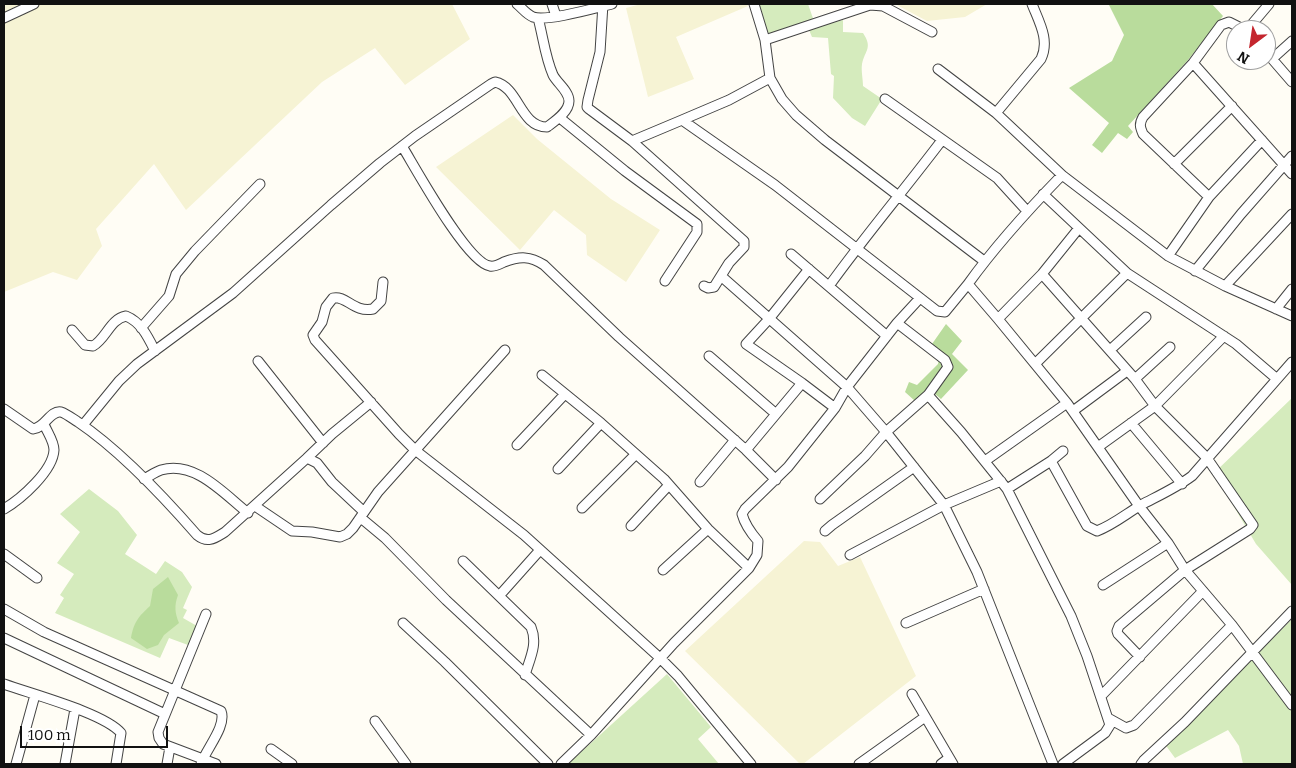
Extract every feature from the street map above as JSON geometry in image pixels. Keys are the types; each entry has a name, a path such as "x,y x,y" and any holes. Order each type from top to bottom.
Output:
{"street":[{"path":"4,18 34,4"},
{"path":"517,4 526,13 538,18 556,16 606,4 600,52 587,104 590,110 632,141 744,241 744,247 720,276 714,287 708,288 704,286"},
{"path":"552,4 556,16"},
{"path":"754,4 765,40 770,78 782,99 796,116 984,261"},
{"path":"996,113 1041,59 1045,51 1045,40 1032,4"},
{"path":"1255,20 1269,4"},
{"path":"765,40 847,8 870,5 883,6 932,32"},
{"path":"83,425 124,376 233,293 331,204 402,146 495,82 505,86 536,125 547,127 560,118 570,99 554,76 549,64 538,18"},
{"path":"1209,197 1143,134 1140,122 1193,63 1215,33 1226,23"},
{"path":"1276,51 1292,41"},
{"path":"1193,63 1292,174"},
{"path":"1276,64 1292,82"},
{"path":"938,69 996,113 1062,175 1168,256 1225,286 1292,316"},
{"path":"632,141 729,100 770,78"},
{"path":"570,99 587,104"},
{"path":"885,99 997,178 1027,211"},
{"path":"1174,164 1232,106"},
{"path":"560,118 625,171 697,224 697,232 665,280"},
{"path":"682,120 775,186 937,311 945,312 984,261 1027,211 1062,175"},
{"path":"829,286 942,140"},
{"path":"1168,256 1209,197 1262,140"},
{"path":"402,146 447,221 479,261 489,266 494,266 522,257 530,258 544,265 619,337 746,450 776,480"},
{"path":"1195,271 1292,156"},
{"path":"141,328 169,296 176,274 194,251 260,184"},
{"path":"1043,194 1126,273 1236,344 1277,379"},
{"path":"1225,286 1292,214"},
{"path":"998,318 1042,274 1079,228"},
{"path":"791,254 887,336"},
{"path":"809,269 769,319 746,344 835,408"},
{"path":"1035,364 1126,273"},
{"path":"1042,274 1135,379 1155,406 1207,458 1252,523 1253,527 1185,570 1117,628 1118,634 1140,657"},
{"path":"720,276 847,386 944,505 984,590 1053,764"},
{"path":"383,282 381,301 373,309 358,309 341,298 333,298 326,307 322,322 314,335 320,346 415,450 540,550 660,658 678,676 751,764"},
{"path":"968,284 1070,407 1185,570 1232,625 1292,705"},
{"path":"1276,309 1292,289"},
{"path":"561,764 591,735 660,658 749,568 757,555 758,541 751,534 742,514 745,509 776,480 835,408 847,386 897,322 920,298"},
{"path":"72,330 82,343 89,347 96,344 120,317 126,316 131,318 141,328 155,351"},
{"path":"1110,350 1146,317"},
{"path":"820,499 865,456 886,432 928,395 946,372 948,364 897,322"},
{"path":"1098,447 1155,406 1224,336"},
{"path":"1135,379 1170,347"},
{"path":"255,506 292,532 312,532 335,537 347,534 378,492 505,350"},
{"path":"709,356 776,414"},
{"path":"258,361 323,442"},
{"path":"1050,461 1087,526 1096,531 1106,527 1139,506 1182,484 1192,476 1292,362"},
{"path":"985,461 1127,371"},
{"path":"542,375 664,479 668,486 708,529 749,568"},
{"path":"746,450 802,383"},
{"path":"517,445 565,394"},
{"path":"928,395 1007,488 1071,616 1102,696 1110,725 1105,733 1063,764"},
{"path":"4,409 34,429 38,429 56,413 61,412 83,425 114,450 202,539 208,541 215,539 248,513 323,442 371,402"},
{"path":"1131,422 1182,484"},
{"path":"4,509 40,478 50,465 54,450 44,424"},
{"path":"558,469 601,424"},
{"path":"700,482 735,440"},
{"path":"1007,488 1063,451"},
{"path":"582,508 635,455"},
{"path":"307,458 317,463 362,515 446,600 591,735"},
{"path":"825,531 914,467"},
{"path":"144,479 164,469 179,468 187,470 202,477 248,513"},
{"path":"850,555 944,505 1001,481"},
{"path":"631,526 668,486"},
{"path":"663,570 708,529"},
{"path":"1103,585 1168,544"},
{"path":"498,596 540,550"},
{"path":"4,554 38,578"},
{"path":"463,561 531,627 534,634 533,649 525,675"},
{"path":"906,623 984,590"},
{"path":"1102,696 1204,591"},
{"path":"4,609 23,622 44,632 217,708 222,715 222,724 202,761"},
{"path":"1141,764 1185,722 1292,611"},
{"path":"206,614 158,732 158,738 163,744 202,761 216,764"},
{"path":"403,623 548,764"},
{"path":"1108,718 1126,728 1134,725 1232,625"},
{"path":"4,638 165,714"},
{"path":"4,684 105,720 116,727 121,733 116,764"},
{"path":"912,694 951,761 941,764"},
{"path":"16,764 35,696"},
{"path":"65,764 75,709"},
{"path":"860,764 925,717"},
{"path":"375,721 406,764"},
{"path":"166,764 170,747"},
{"path":"271,748 292,764"}],"shaded area":[{"path":"4,4 452,4 470,39 405,85 375,48 322,82 186,210 154,164 96,229 102,246 77,280 53,272 4,292"},
{"path":"641,4 747,4 748,6 676,37 694,79 648,97 626,8"},
{"path":"895,4 987,4 965,17 927,21"},
{"path":"513,115 537,139 611,199 660,230 626,282 587,255 586,235 554,210 520,250 436,167"},
{"path":"804,541 820,542 838,566 860,557 916,676 803,764 800,764 685,651"}],"green space":[{"path":"758,4 808,4 816,27 843,20 843,32 863,33 868,46 862,64 863,86 882,99 865,126 852,118 833,98 834,76 831,74 828,38 812,37 806,23 768,36"},
{"path":"1212,4 1223,16 1188,60 1128,126 1133,132 1127,139 1118,133 1102,153 1092,145 1109,123 1069,88 1112,61 1124,35 1109,5"},
{"path":"946,324 962,341 952,354 968,370 941,399 929,389 915,401 905,392 909,382 917,385 938,364 940,352 932,344"},
{"path":"1292,398 1292,585 1256,544 1214,473"},
{"path":"89,489 118,511 137,535 125,554 156,574 165,561 182,572 192,587 183,608 187,610 183,618 197,626 188,645 169,638 160,658 55,613 64,598 60,595 74,574 57,563 80,532 60,514"},
{"path":"168,577 178,595 176,609 179,623 164,635 158,645 147,649 131,638 135,624 150,606 153,589"},
{"path":"1292,619 1292,764 1243,764 1239,746 1228,730 1175,758 1164,743 1187,725"},
{"path":"667,674 711,727 698,739 719,764 568,764"}]}
